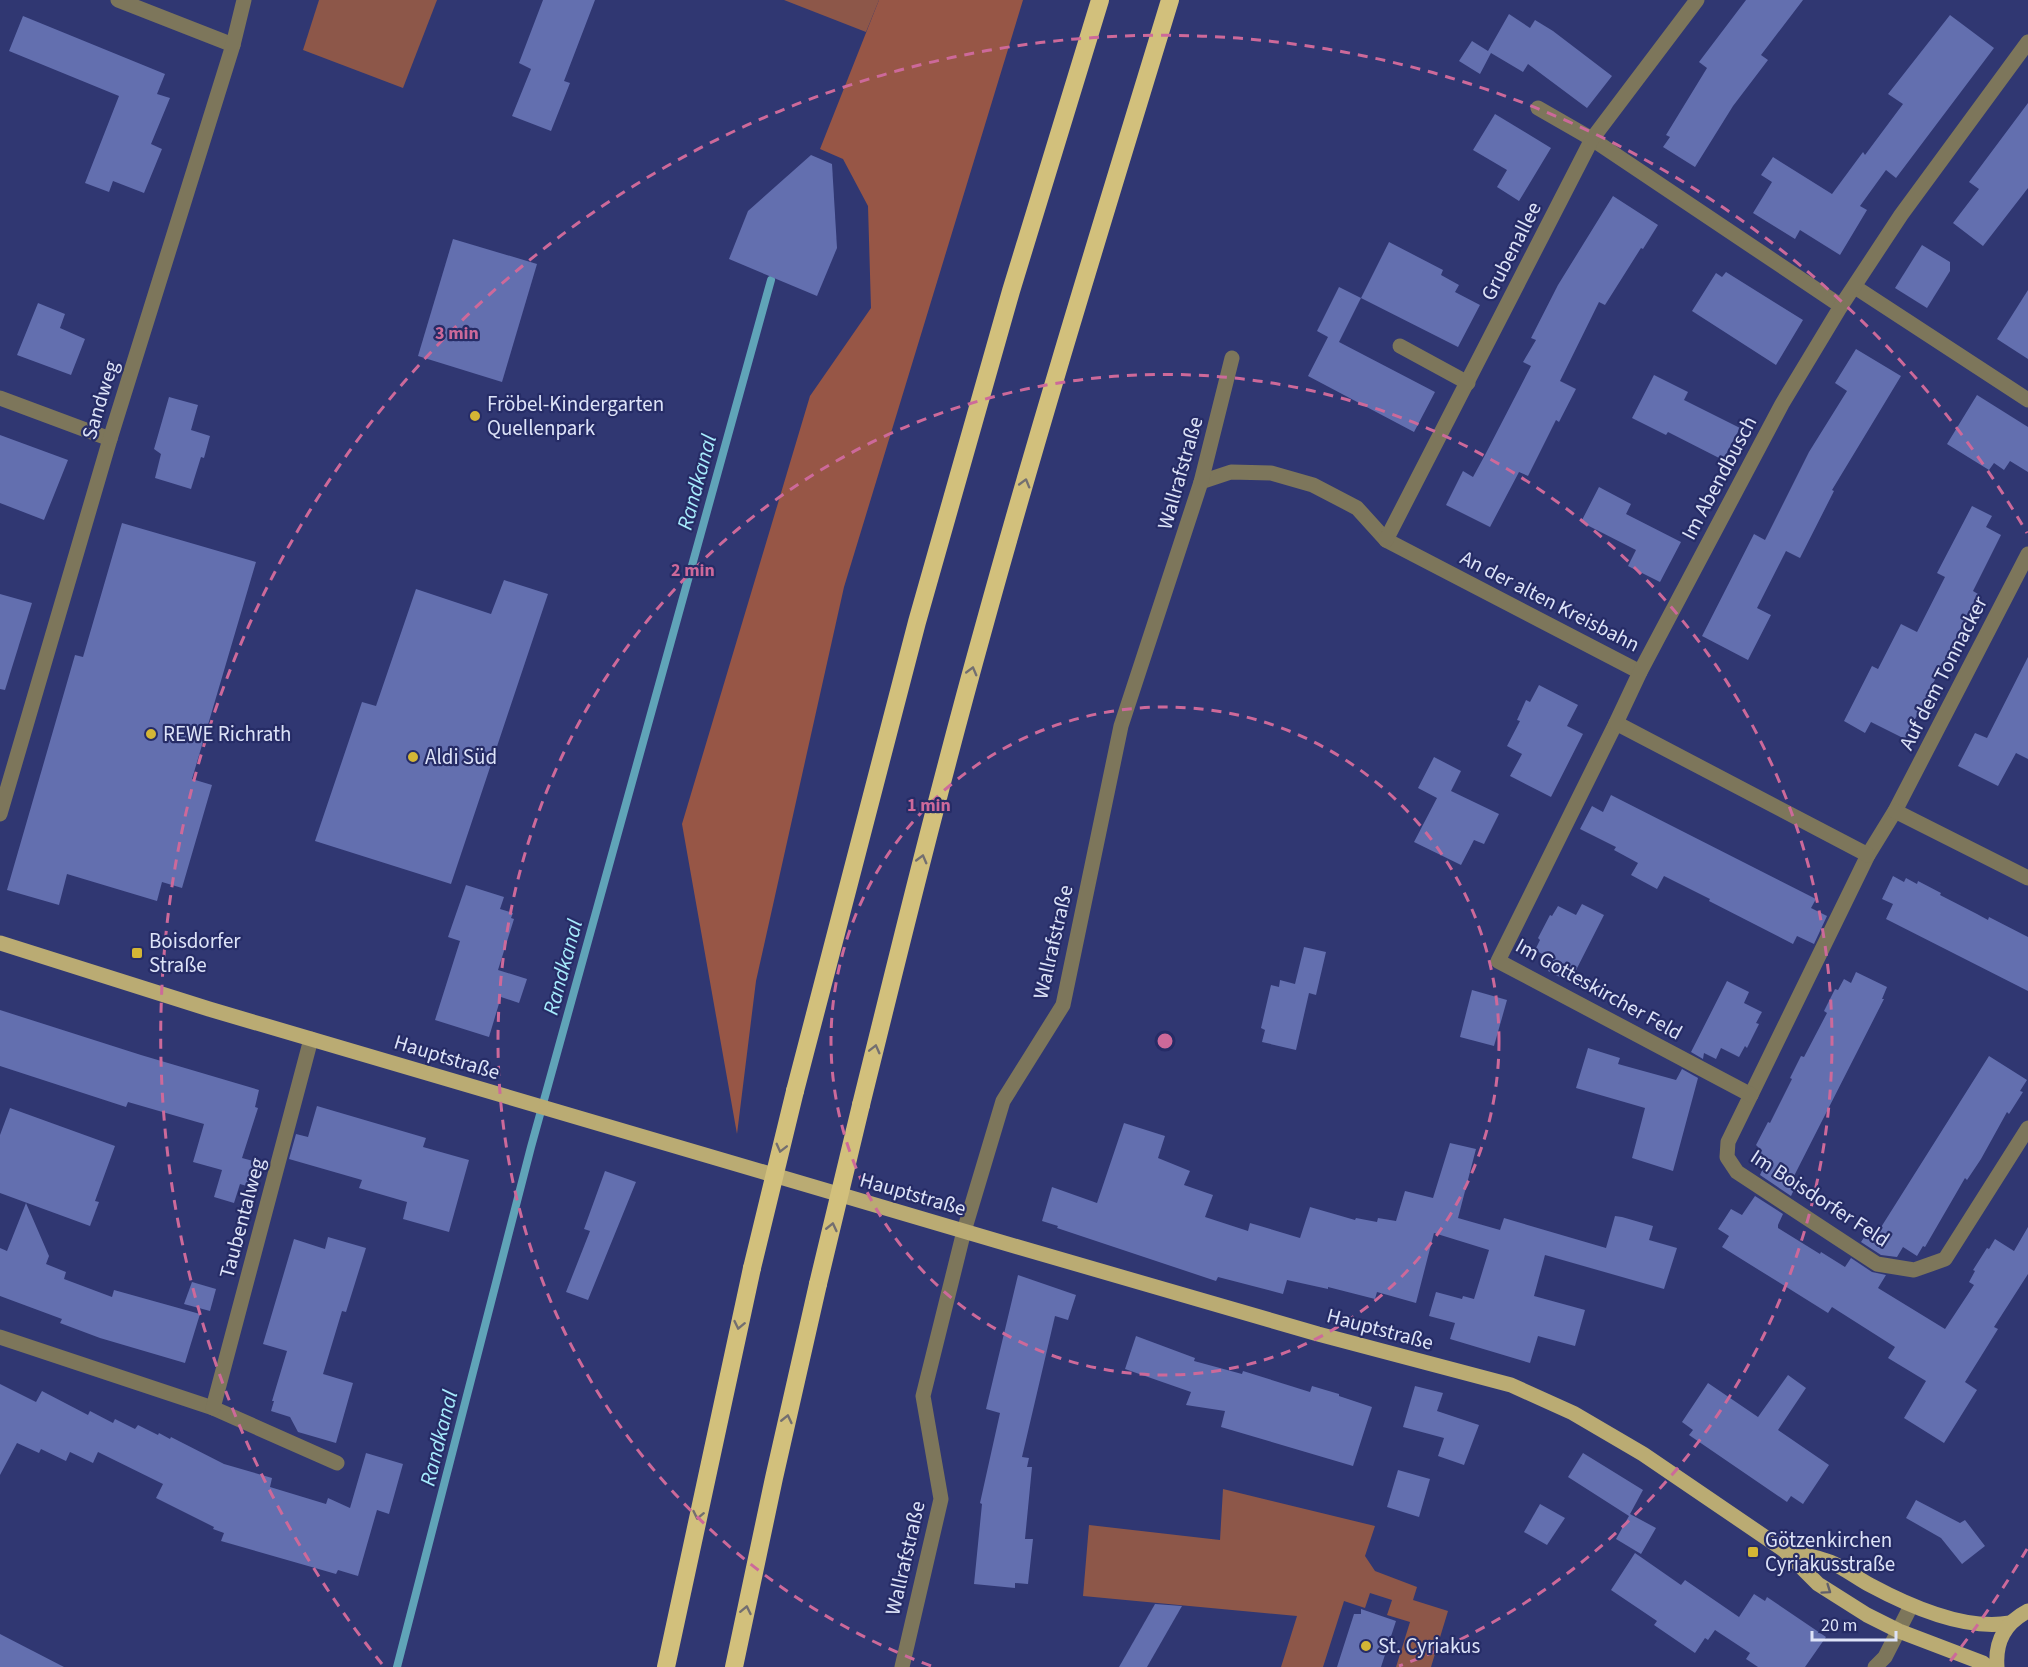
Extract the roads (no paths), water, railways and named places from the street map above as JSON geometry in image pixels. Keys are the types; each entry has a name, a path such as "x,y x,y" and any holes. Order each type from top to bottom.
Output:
{"highway":[{"path":"666,1667 752,1268 795,1091 920,611 1011,291 1100,0"},
{"path":"734,1667 818,1284 920,866 983,630 1065,343 1170,0"}],"main road":[{"name":"Hauptstraße","path":"0,943 311,1039 582,1119 1318,1334 1511,1385 1594,1424 1643,1454 1784,1550 1826,1589 1867,1615 1899,1631 1989,1667"},
{"name":"Hauptstraße","path":"1784,1550 1832,1563 1886,1594 1963,1622 1994,1626 2010,1623"},
{"path":"1997,1667 1997,1648 2004,1630 2028,1611"}],"street":[{"path":"118,0 233,45"},
{"name":"Sandweg","path":"0,814 110,439 233,45 244,0"},
{"name":"Grubenallee","path":"1386,540 1592,139 1697,0"},
{"name":"Im Abendbusch","path":"1640,672 1782,404 1841,306 1901,215 2028,42"},
{"path":"1538,108 1592,139 1841,306"},
{"path":"1856,286 2028,400"},
{"path":"1400,346 1468,383"},
{"name":"Wallrafstraße","path":"902,1667 941,1498 923,1396 964,1230 1003,1101 1063,1005 1121,726 1201,482 1232,358"},
{"path":"0,398 110,439"},
{"name":"An der alten Kreisbahn","path":"1201,482 1231,472 1271,473 1313,485 1357,508 1386,540 1640,672 1616,723"},
{"name":"Auf dem Tonnacker","path":"1895,811 2028,554"},
{"path":"1616,723 1868,855"},
{"name":"Im Gotteskircher Feld","path":"1616,723 1498,961 1751,1095"},
{"path":"1895,811 2028,878"},
{"name":"Im Boisdorfer Feld","path":"1895,811 1868,855 1728,1142 1727,1157 1737,1172 1877,1264 1914,1270 1945,1259 2028,1128"},
{"name":"Taubentalweg","path":"213,1408 311,1039"},
{"path":"0,1337 213,1408 337,1463"},
{"path":"1875,1667 1886,1657 1911,1605"}],"waterway":[{"name":"Randkanal","path":"397,1667 531,1147 771,280"}],"place":[{"name":"Fröbel-Kindergarten Quellenpark","path":"475,416"},
{"name":"REWE Richrath","path":"151,734"},
{"name":"Aldi Süd","path":"413,757"},
{"name":"Boisdorfer Straße","path":"137,953"},
{"name":"Götzenkirchen Cyriakusstraße","path":"1753,1552"},
{"name":"St. Cyriakus","path":"1366,1646"}]}
